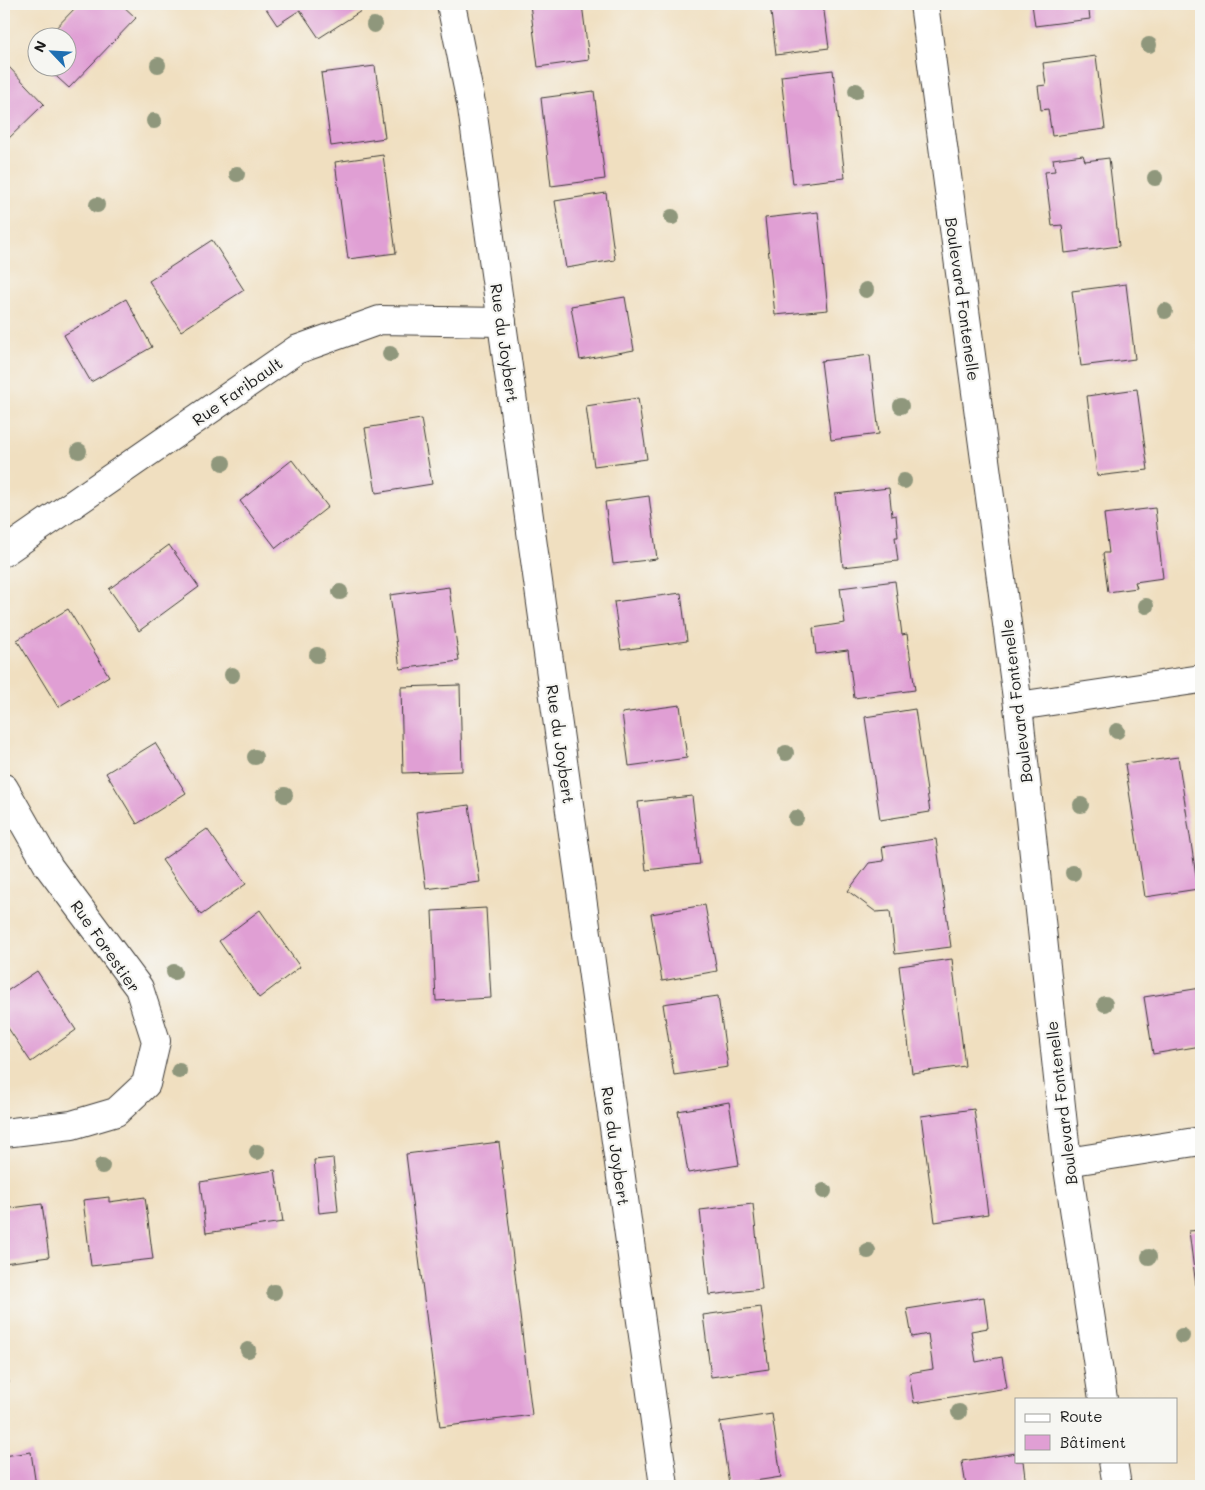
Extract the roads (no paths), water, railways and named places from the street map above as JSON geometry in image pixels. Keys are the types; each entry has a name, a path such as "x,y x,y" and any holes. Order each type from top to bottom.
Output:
{"street":[{"name":"Rue du Joybert","path":"451,4 472,108 664,1486"},
{"name":"Boulevard Fontenelle","path":"924,4 1018,706 1067,1162 1103,1398"},
{"name":"Rue Faribault","path":"4,552 296,350 380,320 502,322"},
{"path":"1018,706 1201,679"},
{"name":"Rue Forestier","path":"4,788 49,867 139,988 156,1040 146,1084 116,1112 72,1125 4,1133"},
{"path":"1067,1162 1201,1141"},
{"path":"1113,1462 1117,1486"}]}
